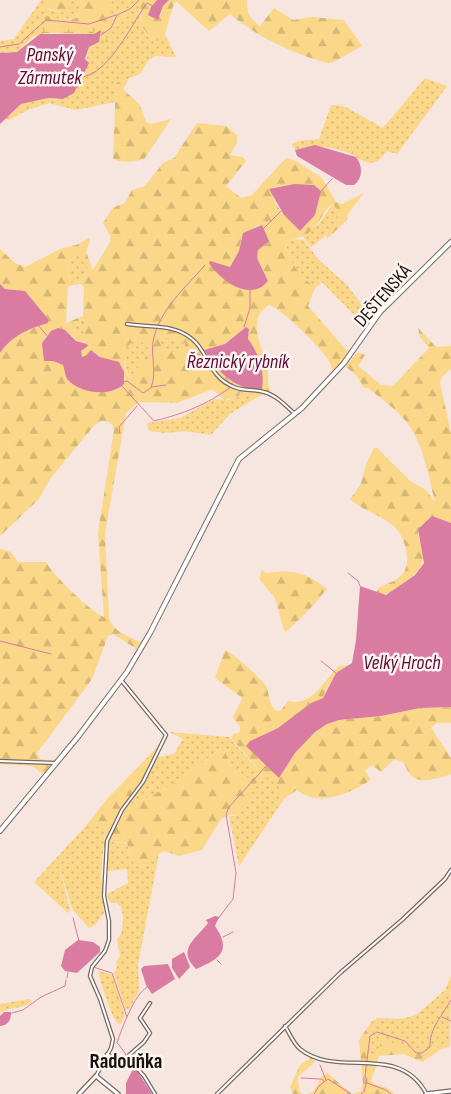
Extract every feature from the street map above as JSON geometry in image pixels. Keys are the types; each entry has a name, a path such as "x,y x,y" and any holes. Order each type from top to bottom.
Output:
{"main road":[{"name":"DEŠTENSKÁ","path":"0,832 78,738 121,680 150,633 239,459 247,450 295,414 344,363 374,318 451,242"}],"street":[{"path":"127,324 164,326 184,334 198,346 214,373 225,382 234,387 265,392 295,414"},
{"path":"79,1094 96,1076 112,1039 100,999 90,976 92,967 106,951 109,940 109,921 104,896 107,841 122,810 143,782 166,735 121,680"},
{"path":"0,761 56,763"},
{"path":"217,1094 340,974 445,879 451,870"},
{"path":"107,1054 115,1059 127,1057 144,1042 150,1033 140,1018 150,1003"},
{"path":"285,1026 297,1046 309,1054 325,1060 370,1064 408,1071 420,1083 426,1094 451,1091"},
{"path":"127,1057 144,1076 155,1094"},
{"path":"96,1076 118,1094"}],"green space":[{"path":"41,0 43,0 44,9 67,13 70,0 79,0 79,13 75,19 43,18 118,26 128,8 106,16 112,0 139,0 141,22 148,36 152,41 158,41 165,34 176,57 155,56 148,61 140,74 117,83 115,102 76,110 49,103 28,110 9,120 5,118 13,113 21,104 48,98 56,100 76,91 77,83 84,74 89,47 99,42 91,34 48,33 33,37 17,52 0,53 0,41 14,39"},
{"path":"43,0 70,0 67,13 50,9 46,10 45,16 71,20 78,17 79,0 112,0 106,16 128,8 130,11 126,19 118,26 75,26 73,30 55,27 43,18 45,13 42,7"},
{"path":"139,0 157,0 151,7 148,15 160,17 163,6 169,0 247,0 249,15 260,26 274,8 293,20 312,17 344,20 362,46 332,63 328,63 276,44 230,14 209,31 177,2 174,3 165,34 158,41 152,41 142,26"},
{"path":"47,24 73,30 75,26 109,25 113,35 107,44 105,41 109,36 106,28 91,33 43,33 41,29"},
{"path":"425,78 447,86 397,154 387,151 375,162 369,163 347,152 333,148 317,146 295,150 292,144 298,141 319,139 331,105 344,106 383,128"},
{"path":"129,79 123,89 140,105 146,122 151,124 171,119 145,158 124,162 113,158 116,83"},
{"path":"197,123 226,126 237,135 237,143 230,155 243,157 246,161 226,186 241,198 252,195 286,158 296,161 322,178 336,202 342,204 364,193 348,214 347,220 327,239 326,235 340,214 333,204 311,231 302,237 286,242 291,260 303,277 313,285 318,280 322,283 315,288 308,306 347,351 352,349 336,369 332,370 325,355 306,334 285,315 269,305 258,318 257,326 267,367 270,391 256,398 240,392 238,397 224,400 213,389 177,403 139,402 126,413 105,533 109,617 110,622 116,629 139,642 143,639 135,651 135,648 113,634 108,636 92,679 37,753 40,759 52,761 56,758 43,774 32,766 0,764 0,549 11,552 18,562 46,562 73,593 91,609 104,617 98,533 114,430 112,424 106,421 95,425 50,479 38,500 0,536 0,353 15,337 48,323 49,320 25,291 5,289 0,284 0,249 15,263 25,267 60,249 76,245 89,238 86,252 93,270 110,242 110,235 103,223 111,211 124,204 132,190 145,186 163,163 174,158","holes":["294,184 315,215 300,231 278,207 272,188","262,225 266,243 258,250 257,258 268,281 209,263 230,267 239,251 242,236 256,226","79,252 85,258 86,274 83,281 70,283 68,262","81,284 84,287 83,316 66,323 68,286","84,319 85,332 82,335 65,325","246,327 249,329 248,339 260,363 259,389 237,385 211,361 210,348 225,344","65,330 77,341 85,342 87,346 81,351 82,357 88,355 89,352 95,352 100,357 121,365 125,379 120,388 112,391 105,392 81,388 69,377 63,365 53,361 44,340 48,334","158,335 185,343 184,349 178,354 162,349","136,339 146,344 150,351 130,378 125,368 127,357 123,350"]},
{"path":"332,205 340,211 337,220 324,236 311,247 303,237 304,235 318,225"},
{"path":"295,239 304,240 318,259 347,285 371,317 365,326 321,281 318,280 313,285 299,272 291,260 286,242"},
{"path":"79,252 85,258 87,265 86,273 83,281 70,283 68,262"},
{"path":"84,319 85,332 82,335 65,325"},
{"path":"418,328 436,347 451,346 451,369 442,377 440,383 451,433 451,523 432,516 418,533 423,556 421,567 393,591 382,595 376,593 379,587 400,577 406,568 407,556 400,533 394,526 350,499 360,486 367,462 374,448 377,448 410,481 426,490 435,502 423,454 411,428 391,406 368,388 364,388 357,376 345,366 358,352 365,355 358,366 381,385 393,386 429,348 420,337"},
{"path":"158,335 185,343 184,349 178,354 162,349"},
{"path":"136,339 146,344 150,351 130,378 123,350"},
{"path":"240,392 256,398 230,414 211,435 185,431 165,433 149,431 147,423 180,418 214,399 228,400 238,397"},
{"path":"262,570 266,573 284,571 306,575 327,589 286,632 275,598 259,579"},
{"path":"225,650 253,672 266,686 272,706 277,711 281,710 288,701 297,702 311,697 339,666 349,665 333,679 323,698 311,703 278,728 250,741 279,778 295,753 315,732 327,724 339,720 381,716 420,708 451,707 451,723 437,723 431,728 451,758 451,774 429,780 417,779 407,771 403,762 394,759 381,772 372,765 365,771 371,780 344,794 334,797 315,798 297,790 284,799 281,795 282,789 265,775 253,786 248,801 238,815 229,815 221,819 202,850 179,856 164,851 139,866 133,862 127,843 110,841 109,848 104,848 105,828 101,821 85,827 107,799 160,744 158,757 153,769 130,806 174,784 223,747 236,775 252,779 258,773 258,769 232,739 233,734 239,733 240,730 240,726 233,717 241,697 215,678"},
{"path":"169,732 229,737 259,771 252,779 236,775 224,749 221,748 174,784 130,806 158,757 174,754 183,739"},
{"path":"265,775 282,789 281,795 284,799 239,866 229,816 238,815 245,807 253,786"},
{"path":"101,821 105,828 101,874 104,913 95,925 89,928 72,909 59,865 70,910 68,913 34,882 85,827"},
{"path":"110,841 127,844 133,862 139,866 159,853 138,964 139,991 129,1010 125,1009 114,973 117,968 116,962 120,956 117,940 122,932 123,917 121,907 117,903 109,902 107,894 128,883 127,869 108,871 106,869"},
{"path":"98,972 113,975 125,1016 120,1025 107,1001"},
{"path":"451,976 450,1046 440,1050 437,1047 411,1048 386,1040 381,1042 375,1057 370,1059 373,1025 371,1022 378,1018 402,1019 416,1015 445,990"},
{"path":"29,999 32,1001 24,1006 8,1009 0,1013 0,1004"},
{"path":"371,1022 373,1025 370,1059 375,1057 381,1042 386,1040 405,1047 437,1047 440,1050 422,1062 403,1054 379,1056 371,1081 389,1089 394,1094 352,1094 361,1091 363,1083 359,1040"},
{"path":"312,1057 315,1062 298,1077 299,1090 302,1094 293,1094 290,1087 300,1065"},
{"path":"327,1073 352,1094 307,1094 313,1092 322,1076"}],"water":[{"path":"157,0 169,0 163,6 158,20 148,15 151,7"},
{"name":"Panský Zármutek","path":"101,30 99,42 89,47 85,59 89,63 74,93 63,99 48,98 21,104 0,124 0,53 17,52 40,34 94,34"},
{"path":"315,145 356,157 360,164 361,172 357,182 354,185 346,185 297,156 295,150"},
{"path":"294,184 314,185 321,191 315,215 300,231 284,215 269,189"},
{"path":"262,225 269,241 258,250 257,258 268,281 261,287 253,290 236,287 220,276 209,263 210,261 230,267 239,251 243,233"},
{"path":"0,284 5,289 25,291 49,320 48,323 27,330 16,337 0,353"},
{"name":"Řeznický rybník","path":"246,327 249,329 248,339 260,362 263,382 262,389 243,387 235,383 221,372 204,350 225,344"},
{"path":"58,328 65,330 76,341 87,344 88,346 81,351 82,357 91,350 100,357 119,362 124,372 124,384 112,391 88,391 68,380 63,365 53,361 44,361 42,343 51,331"},
{"name":"Velký Hroch","path":"432,516 451,523 451,707 420,708 381,716 339,720 327,724 315,732 295,753 279,778 246,746 250,741 278,728 311,703 323,698 336,673 352,663 356,640 360,586 386,595 415,575 424,563 418,529"},
{"path":"215,916 219,917 215,926 223,942 223,948 217,958 196,969 188,956 190,944 208,923 206,920"},
{"path":"78,940 93,942 100,947 100,952 77,973 65,971 61,966 65,950"},
{"path":"184,952 190,967 179,979 172,968 172,959"},
{"path":"168,964 175,979 152,994 146,985 141,969 144,966"},
{"path":"4,1012 11,1012 10,1019 8,1023 0,1026 0,1016"},
{"path":"133,1069 138,1072 152,1094 126,1094 126,1083"}],"waterway":[{"path":"101,35 111,28 117,15 130,9 139,0"},
{"path":"80,77 90,75 110,59 147,3 153,6"},
{"path":"0,47 19,44 46,20 89,24 116,15"},
{"path":"321,191 332,179"},
{"path":"263,229 281,211"},
{"path":"123,382 127,381 143,393 151,388 154,376 153,342 156,331 174,300 205,265"},
{"path":"244,327 250,308 250,290"},
{"path":"38,325 48,337"},
{"path":"121,385 154,421 185,412 203,404 231,387 232,383"},
{"path":"152,387 166,385"},
{"path":"120,433 119,427 137,406"},
{"path":"348,573 358,581 360,586"},
{"path":"0,641 51,654"},
{"path":"321,661 336,673"},
{"path":"217,920 233,899 236,873 226,814 229,807 267,765"},
{"path":"73,918 79,941"},
{"path":"223,937 233,932"},
{"path":"217,960 221,964"},
{"path":"93,967 112,973 127,1017"},
{"path":"67,978 68,972"},
{"path":"12,1013 23,1010 41,997 65,986 66,980"},
{"path":"133,1069 117,1043 133,1004 147,987"},
{"path":"361,1094 364,1092 367,1080 365,1076 370,1036 377,1032 405,1041 416,1053 422,1053 430,1047 434,1029 451,1000"},
{"path":"442,1017 451,1021"},
{"path":"320,1065 326,1080"},
{"path":"301,1078 321,1079 324,1081"},
{"path":"314,1094 319,1086 328,1079 351,1094"},
{"path":"367,1083 386,1090 391,1094"}],"district":[{"name":"Radouňka","path":"126,1061"}]}
